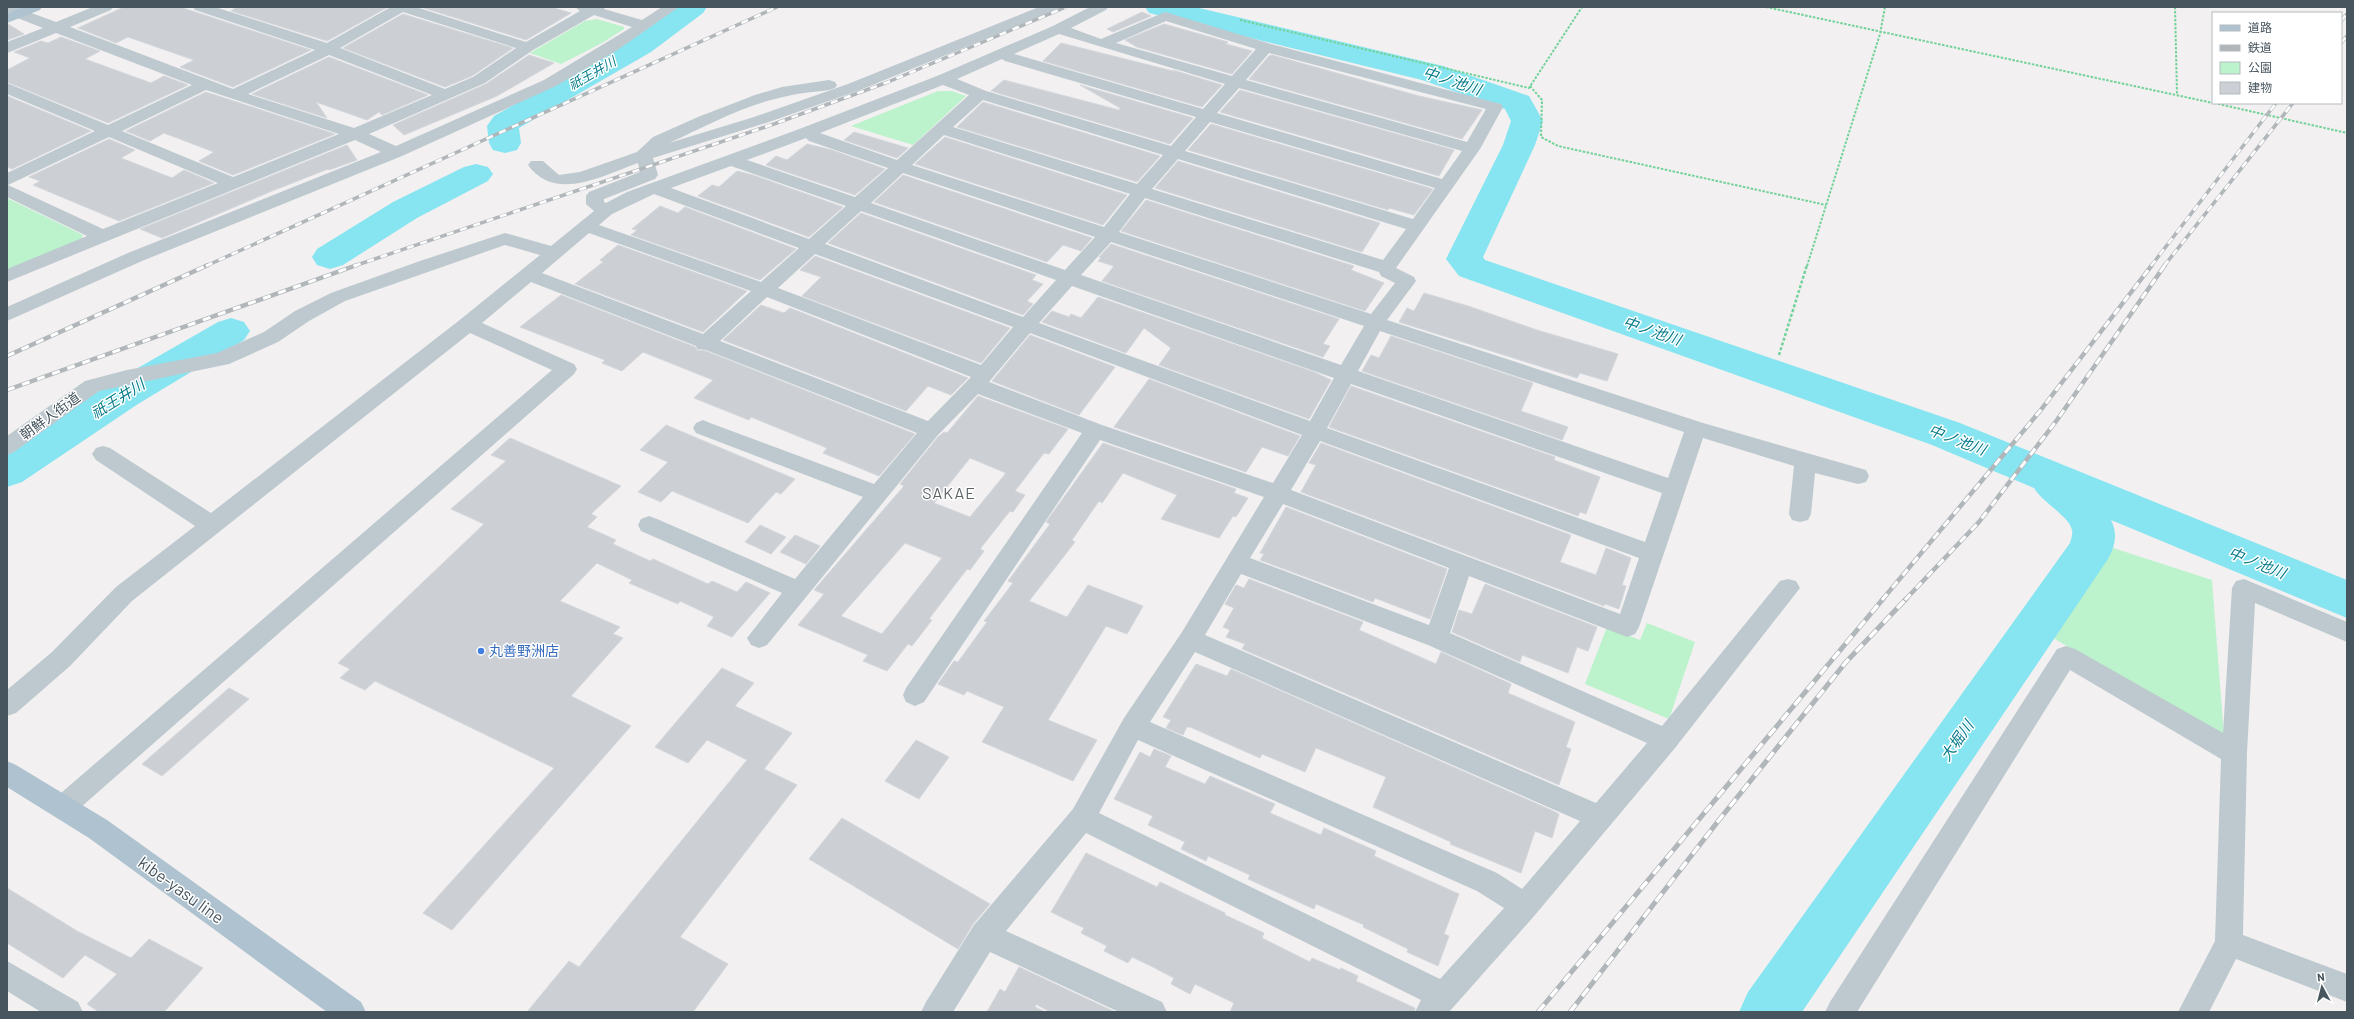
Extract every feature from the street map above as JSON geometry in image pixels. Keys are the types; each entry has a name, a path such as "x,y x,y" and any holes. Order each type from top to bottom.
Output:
{"main road":[{"path":"11,14 35,7"},
{"name":"kibe-yasu line","path":"7,773 98,830 351,1012"}],"street":[{"path":"7,48 106,7"},
{"path":"200,7 328,49 444,94"},
{"path":"234,95 328,49 401,7 528,48"},
{"path":"7,315 135,257 396,152 550,82 645,26 672,7"},
{"path":"538,165 547,175 557,180 568,180 583,177 643,156 659,141 704,120 761,98 846,81 854,87 1052,7"},
{"path":"7,705 61,659 124,594 210,524 468,324 606,210 654,188 808,132 1004,54 1101,7"},
{"path":"7,276 355,134 479,80 591,8 645,26"},
{"path":"11,14 55,27 234,95 355,134 396,152"},
{"path":"1102,44 1165,16 1266,47 1495,107 1472,149 1445,184 1387,268"},
{"path":"1058,29 1102,44 1472,149"},
{"path":"759,638 800,592 931,430 979,380 1025,326 1107,235 1141,191 1266,47"},
{"path":"1004,54 1010,58 1205,116 1445,184"},
{"path":"943,79 980,94 1417,226"},
{"path":"7,180 206,84"},
{"path":"7,88 232,183"},
{"path":"704,344 980,94"},
{"path":"936,1012 984,936 1082,818 1133,726 1190,639 1314,433 1344,376 1376,322 1407,281 1388,272 1387,268 941,129"},
{"path":"808,132 815,137 899,166 1696,428 1805,462 1858,476"},
{"path":"606,210 595,204 595,196 648,175 648,166 643,156"},
{"path":"731,160 1344,376 1674,489"},
{"path":"654,188 812,245 1314,433 1653,554"},
{"path":"7,190 102,236"},
{"path":"586,226 763,289 1096,430 1277,493 1627,628 1696,428"},
{"name":"朝鮮人街道","path":"7,447 92,386 126,377 188,367 222,359 271,337 302,316 338,297 505,239 553,253"},
{"path":"528,274 704,344 931,430"},
{"path":"63,807 567,369 468,324"},
{"path":"703,428 879,495"},
{"path":"915,695 1096,430"},
{"path":"103,454 210,524"},
{"path":"1800,514 1805,462"},
{"path":"649,525 800,592"},
{"path":"1235,562 1436,638 1666,740"},
{"path":"1436,638 1462,565"},
{"path":"1082,818 1437,1004 1525,906 1599,817 1666,740 1788,588"},
{"path":"2193,1012 2229,943 2234,753 2244,588 2347,632"},
{"path":"1190,639 1599,817"},
{"path":"1840,1012 2066,656 2234,753"},
{"path":"1133,726 1487,882 1525,906"},
{"path":"984,936 1152,1012"},
{"path":"2229,943 2347,988"},
{"path":"7,975 68,1012"}],"path":[{"path":"1233,18 1529,88 1582,7"},
{"path":"1766,7 2212,103"},
{"path":"1779,355 1880,34 1885,7"},
{"path":"2175,7 2177,95"},
{"path":"1530,86 1542,100 1541,137 1558,146 1826,205"},
{"path":"2218,104 2347,133"}],"green space":[{"path":"597,19 624,27 624,29 602,43 561,64 530,53 585,21"},
{"path":"938,91 952,91 966,96 913,145 851,126"},
{"path":"7,198 83,235 79,243 7,272"},
{"path":"2110,547 2212,580 2224,737 2048,635"},
{"path":"1647,623 1695,642 1669,719 1585,684 1607,627 1640,640"}],"building":[{"path":"124,7 180,7 311,50 233,87 180,67 194,60 128,37 116,43 78,28"},
{"path":"237,7 388,7 327,41 231,11"},
{"path":"421,7 551,7 571,13 526,40"},
{"path":"1142,12 1151,16 1113,32 1107,29"},
{"path":"403,14 513,48 472,76 445,87 343,48"},
{"path":"8,24 24,34 7,40"},
{"path":"1164,24 1228,42 1226,44 1252,51 1232,74 1137,47 1125,40"},
{"path":"61,37 100,51 85,59 151,83 164,76 188,85 108,123 7,82 7,70 30,58 14,52 41,41 48,43"},
{"path":"1061,43 1177,72 1173,70 1222,85 1202,107 1043,61"},
{"path":"529,55 554,63 497,96 404,135 393,125 486,84"},
{"path":"1272,55 1419,96 1482,110 1462,139 1249,79 1269,56"},
{"path":"329,57 428,95 382,115 379,112 367,120 316,102 327,118 252,94"},
{"path":"1004,80 1119,110 1120,108 1080,85 1193,118 1170,144 991,91"},
{"path":"1240,90 1454,150 1439,176 1220,112"},
{"path":"206,92 335,134 233,175 199,161 214,152 164,133 150,141 126,131"},
{"path":"7,96 91,131 12,169 7,167"},
{"path":"983,102 1160,156 1137,182 957,127"},
{"path":"1211,124 1433,189 1414,215 1389,208 1388,210 1188,150"},
{"path":"854,132 908,148 897,158 844,140"},
{"path":"945,137 1127,195 1103,225 915,164"},
{"path":"109,139 135,150 121,158 172,178 184,170 214,183 119,221 33,185 40,181 29,177"},
{"path":"807,144 832,150 885,169 855,195 766,165 776,156 787,160"},
{"path":"347,145 357,160 329,170 328,169 272,191 162,238 140,229"},
{"path":"1178,161 1380,223 1362,252 1155,188"},
{"path":"737,171 753,175 843,207 809,237 698,196 712,185 719,187"},
{"path":"903,175 1092,238 1081,251 1063,245 1047,262 874,202"},
{"path":"1146,200 1354,266 1351,270 1384,283 1365,311 1121,231"},
{"path":"660,206 678,213 685,207 796,249 760,280 631,235 637,230 632,229"},
{"path":"861,213 1036,275 1032,280 1043,284 1027,301 1033,304 1023,315 828,243"},
{"path":"1111,244 1339,319 1323,344 1330,346 1323,357 1102,281 1114,266 1098,261 1101,258 1099,257"},
{"path":"618,245 747,291 703,332 575,284 603,262 600,260"},
{"path":"815,256 1010,328 981,363 802,296 821,277 800,270"},
{"path":"1424,293 1468,306 1537,330 1618,354 1607,381 1580,373 1577,378 1399,322 1407,308 1414,311"},
{"path":"561,295 695,347 697,350 706,351 915,434 879,476 823,453 827,448 751,417 749,420 694,398 713,380 643,352 622,371 602,363 605,360 520,327"},
{"path":"1098,297 1314,372 1331,380 1309,419 1159,365 1171,348 1144,328 1126,353 1042,322 1052,311 1069,317 1071,314 1081,318"},
{"path":"761,305 784,313 790,308 968,378 951,395 928,386 906,411 723,340"},
{"path":"1030,335 1115,367 1079,415 992,381"},
{"path":"1391,336 1533,383 1521,411 1568,427 1562,440 1362,371 1371,355 1379,358"},
{"path":"1149,379 1300,436 1288,456 1262,447 1246,472 1114,427"},
{"path":"1351,386 1555,457 1554,460 1600,477 1586,514 1580,512 1578,516 1329,427"},
{"path":"978,396 1068,429 1049,454 1044,453 1015,491 1025,495 1013,512 1010,511 980,549 984,551 970,570 967,569 929,619 932,620 912,646 908,644 887,671 863,661 868,655 798,625 824,594 814,590 904,486 900,484 938,437 944,432 947,433","holes":["970,458 1006,473 970,517 934,503","905,543 942,558 882,634 841,616"]},
{"path":"666,425 795,479 781,494 776,492 748,523 672,491 661,502 638,492 668,462 640,450"},
{"path":"510,438 621,486 591,514 597,517 587,527 616,540 613,544 650,561 653,559 708,584 712,581 737,592 746,582 770,593 732,637 707,626 714,617 680,601 678,604 629,583 632,580 597,563 560,601 620,627 613,634 623,638 571,696 631,726 452,930 423,913 554,768 375,681 365,690 340,678 350,669 338,663 484,524 451,509 506,461 491,455"},
{"path":"1103,443 1236,489 1234,493 1248,498 1236,517 1233,516 1219,538 1161,519 1177,495 1123,473 1102,503 1099,501 1072,540 1075,542 1029,601 1067,617 1088,585 1143,606 1127,634 1106,626 1048,720 1097,740 1073,781 982,742 1004,707 967,691 964,695 938,684 954,661 958,662 987,622 984,621 1013,583 1008,581 1050,524 1046,522"},
{"path":"1321,443 1571,535 1560,562 1596,575 1606,548 1631,558 1622,585 1626,586 1619,609 1605,604 1604,606 1301,492 1316,465 1309,463"},
{"path":"1286,507 1447,569 1430,619 1375,598 1373,602 1260,560 1264,554 1260,553"},
{"path":"760,525 786,537 771,554 745,542"},
{"path":"795,535 820,546 806,564 780,552"},
{"path":"1249,579 1363,622 1359,630 1436,664 1441,652 1511,684 1508,693 1575,722 1566,747 1571,749 1559,785 1242,649 1245,644 1226,637 1230,630 1223,627 1234,608 1225,604 1236,585 1244,588"},
{"path":"1485,584 1597,627 1588,651 1577,647 1568,673 1522,655 1520,662 1452,632 1459,610 1472,614"},
{"path":"1196,664 1227,676 1231,669 1551,810 1559,814 1552,838 1535,831 1521,873 1450,844 1451,842 1373,807 1386,777 1316,748 1305,772 1262,754 1260,758 1190,727 1187,727 1183,735 1166,728 1171,720 1163,717"},
{"path":"722,668 754,683 735,706 792,733 764,769 797,785 680,937 728,964 693,1012 527,1012 569,961 579,967 747,760 707,740 688,763 655,747"},
{"path":"229,688 249,699 162,776 142,764"},
{"path":"916,740 949,757 919,799 885,781"},
{"path":"1154,749 1171,756 1165,767 1205,784 1210,776 1275,804 1270,813 1321,835 1324,828 1376,851 1374,856 1459,894 1444,934 1449,936 1438,966 1407,952 1408,949 1363,927 1364,925 1316,904 1314,909 1248,879 1250,875 1208,856 1206,861 1181,849 1185,842 1148,825 1153,816 1114,799 1140,752 1150,757"},
{"path":"842,818 990,904 973,924 958,949 809,859"},
{"path":"1086,853 1157,887 1160,882 1225,913 1225,915 1264,933 1262,938 1310,962 1312,958 1340,970 1341,968 1358,976 1356,981 1415,1008 1414,1012 1230,1012 1234,1003 1195,984 1190,994 1171,984 1174,978 1151,966 1132,957 1128,963 1104,951 1107,946 1081,933 1084,928 1051,912"},
{"path":"7,888 77,931 131,958 149,939 203,968 164,1012 99,1012 87,1004 117,974 85,955 63,978 7,943"},
{"path":"1019,967 1115,1012 1050,1012 1036,1004 1035,1007 1045,1012 987,1012 1000,989 1005,992"}],"waterway":[{"name":"祇王井川","path":"505,143 503,126 505,123 640,46 693,7"},
{"name":"中ノ池川","path":"1159,7 1432,73 1518,103 1527,121 1519,145 1464,259 1472,268 1548,296 1946,434 2347,600"},
{"name":"祇王井川","path":"330,257 405,210 476,174"},
{"name":"祇王井川","path":"7,471 124,394 231,331"},
{"name":"大堀川","path":"1768,1012 2092,547 2094,529 2082,509 2054,485"}],"railway":[{"path":"206,266 777,7"},
{"path":"354,266 774,124 888,82 1066,7"},
{"path":"2342,20 2347,14"},
{"path":"2342,42 2347,36"},
{"path":"2151,266 2275,104"},
{"path":"2164,266 2292,104"},
{"path":"7,356 208,265"},
{"path":"7,390 357,265"},
{"path":"1882,600 2040,411 2152,265"},
{"path":"1905,600 1979,522 2057,420 2165,265"},
{"path":"1538,1012 1883,599"},
{"path":"1570,1012 1719,820 1846,662 1906,599"}],"place":[{"name":"丸善野洲店","path":"481,651"}],"district":[{"name":"SAKAE","path":"949,493"}]}
